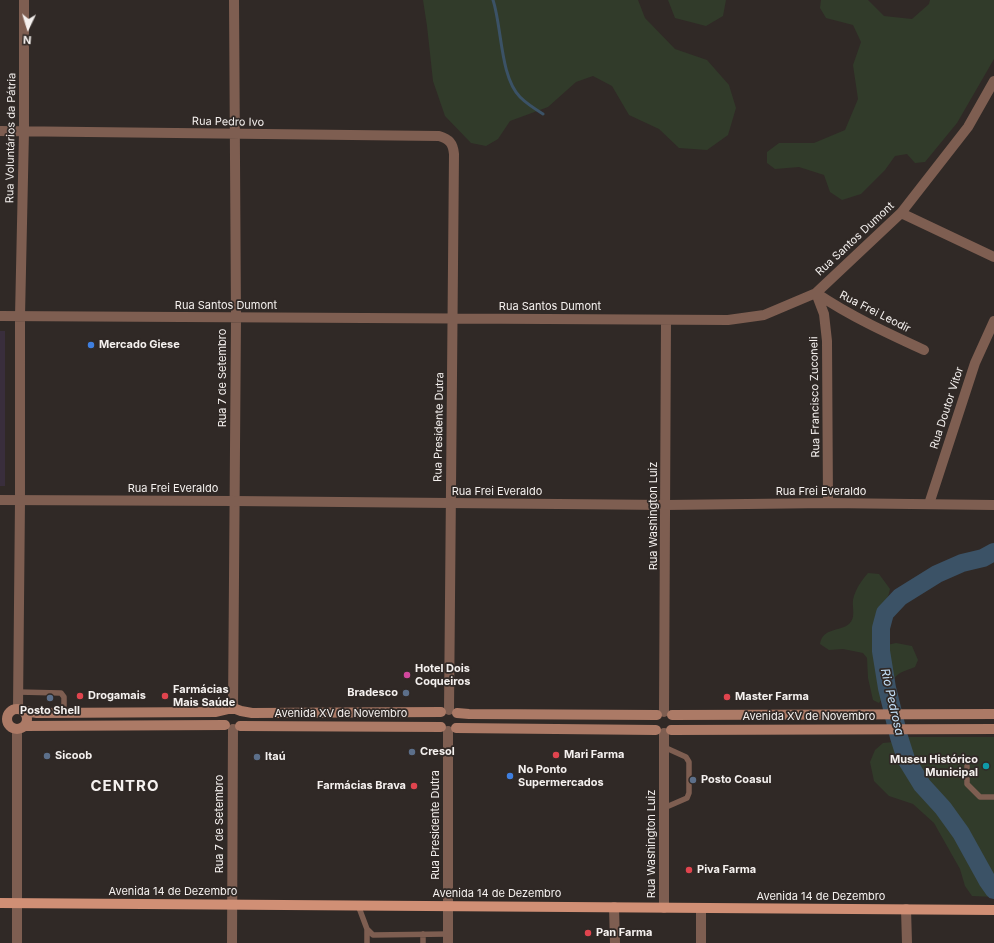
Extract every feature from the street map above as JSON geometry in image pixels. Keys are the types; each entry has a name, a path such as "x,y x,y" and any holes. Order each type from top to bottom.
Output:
{"main road":[{"name":"Avenida XV de Novembro","path":"13,711 64,713 216,712 233,710 252,713 449,712 469,714 994,714"},
{"path":"233,710 244,718 233,727 222,718 233,710"},
{"path":"13,711 28,719 13,727 7,718 13,711"},
{"path":"449,712 460,720 448,729 438,720 449,712"},
{"path":"664,714 675,723 664,731 653,722 664,714"},
{"name":"Avenida XV de Novembro","path":"13,727 233,727 664,731 994,729"},
{"name":"Avenida 14 de Dezembro","path":"0,903 994,910"}],"street":[{"name":"Rua Voluntários da Pátria","path":"13,711 18,692 20,316 24,132 24,0"},
{"name":"Rua 7 de Setembro","path":"233,710 236,318 234,0"},
{"name":"Rua Santos Dumont","path":"0,316 728,320 764,315 816,293 901,213 968,127 994,81"},
{"name":"Rua Pedro Ivo","path":"0,131 439,136 446,138 453,145"},
{"name":"Rua Presidente Dutra","path":"449,712 453,319 453,145"},
{"path":"901,213 994,257"},
{"name":"Rua Frei Leodir","path":"816,293 873,327 924,350"},
{"name":"Rua Francisco Zuconeli","path":"816,293 824,314 827,341 828,503"},
{"name":"Rua Washington Luiz","path":"664,714 666,320"},
{"name":"Rua Doutor Vitor","path":"929,504 975,363 994,321"},
{"name":"Rua Frei Everaldo","path":"0,500 666,506 828,503 994,505"},
{"path":"13,727 17,943"},
{"name":"Rua 7 de Setembro","path":"232,943 233,727"},
{"name":"Rua Presidente Dutra","path":"448,729 448,939"},
{"name":"Rua Washington Luiz","path":"664,731 664,908"},
{"path":"614,907 615,943"},
{"path":"701,908 701,943"},
{"path":"906,910 907,943"}],"lane":[{"path":"18,692 61,693 64,697 64,713"},
{"path":"664,747 686,757 689,762 689,793 687,798 664,808"},
{"path":"967,766 967,784 980,797 994,797"},
{"path":"358,905 367,929 367,943"},
{"path":"367,929 373,935 423,934 448,939"},
{"path":"423,934 423,943"}],"shaded area":[{"path":"0,331 5,331 5,486 0,486"}],"green space":[{"path":"423,0 638,0 645,18 675,49 707,60 729,85 736,108 728,135 707,150 679,148 659,129 629,115 612,86 593,76 576,82 548,107 510,121 498,139 486,146 471,143 445,116 433,81"},
{"path":"668,0 726,0 723,16 706,26 675,18"},
{"path":"821,0 868,0 884,16 912,19 929,4 930,0 994,0 994,59 957,123 925,162 915,163 907,154 895,156 885,170 861,194 842,200 830,192 824,175 799,167 775,169 767,163 767,152 779,143 814,143 845,130 858,99 853,65 861,42 853,25 826,18 820,8"},
{"path":"868,573 879,574 890,589 889,595 876,613 875,621 877,639 887,645 896,643 912,646 918,660 915,667 900,673 893,679 879,703 873,700 868,678 867,658 863,653 843,649 829,650 820,644 828,632 845,626 851,622 855,593"},
{"path":"903,737 994,737 994,897 972,896 965,886 960,869 934,823 913,804 889,796 874,781 870,762 875,750 883,743 904,741"}],"waterway":[{"path":"493,0 505,65 513,88 528,104 543,114"},
{"name":"Rio Pedrosa","path":"994,552 983,558 962,563 937,574 900,597 885,613 881,628 881,651 887,688 906,759 922,785 943,808 961,833 994,890"}],"place":[{"name":"Mercado Giese","path":"91,345"},
{"name":"Hotel Dois Coqueiros","path":"407,675"},
{"name":"Bradesco","path":"406,693"},
{"name":"Drogamais","path":"80,696"},
{"name":"Farmácias Mais Saúde","path":"165,696"},
{"name":"Master Farma","path":"727,697"},
{"name":"Posto Shell","path":"50,698"},
{"name":"Cresol","path":"412,752"},
{"name":"Mari Farma","path":"556,755"},
{"name":"Sicoob","path":"47,756"},
{"name":"Itaú","path":"257,757"},
{"name":"Museu Histórico Municipal","path":"986,766"},
{"name":"No Ponto Supermercados","path":"510,776"},
{"name":"Posto Coasul","path":"693,780"},
{"name":"Farmácias Brava","path":"414,786"},
{"name":"Piva Farma","path":"689,870"},
{"name":"Pan Farma","path":"588,933"}],"district":[{"name":"CENTRO","path":"125,786"}]}
